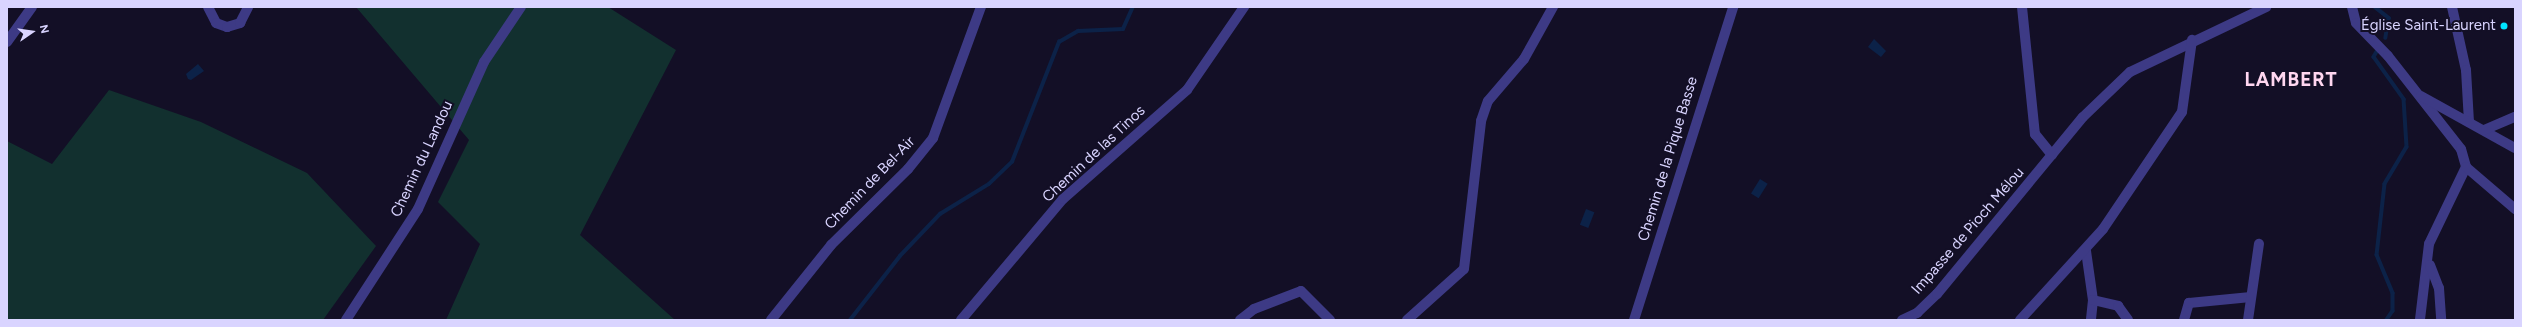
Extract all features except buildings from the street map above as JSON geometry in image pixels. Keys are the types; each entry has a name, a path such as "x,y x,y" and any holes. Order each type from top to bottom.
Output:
{"street":[{"path":"8,39 32,7"},
{"path":"208,7 212,19 227,27 240,23 248,7"},
{"name":"Chemin du Landou","path":"346,320 418,209 484,62 521,7"},
{"name":"Chemin de Bel-Air","path":"771,320 831,245 908,169 933,138 981,7"},
{"name":"Chemin de las Tinos","path":"960,320 1063,199 1187,90 1244,7"},
{"path":"1407,320 1464,269 1481,121 1488,101 1524,60 1553,7"},
{"name":"Chemin de la Pique Basse","path":"1634,320 1733,7"},
{"path":"2022,7 2035,134 2052,156"},
{"name":"Impasse de Pioch Mélou","path":"1902,320 1917,313 1936,294 2083,117 2130,72 2192,40 2266,7"},
{"path":"2352,7 2356,23 2388,56 2461,149 2466,167 2515,209"},
{"path":"2452,7 2466,70 2469,122"},
{"path":"2020,320 2086,251 2182,112 2192,40"},
{"path":"2416,93 2515,148"},
{"path":"2484,130 2515,117"},
{"path":"2420,320 2429,244 2466,167"},
{"path":"2248,320 2259,244"},
{"path":"2086,251 2093,300 2091,320"},
{"path":"2428,261 2439,288 2441,320"},
{"path":"1240,320 1254,309 1301,291 1330,320"},
{"path":"2184,320 2189,303 2251,297"},
{"path":"2093,300 2118,306 2128,320"}],"green space":[{"path":"356,7 608,7 676,50 580,235 675,320 446,320 480,244 438,202 469,140"},
{"path":"109,90 201,122 307,173 376,246 323,320 7,320 7,141 52,164"}],"water":[{"path":"1874,39 1886,51 1881,57 1868,47"},
{"path":"198,64 204,71 191,80 188,79 186,74"},
{"path":"1760,179 1768,184 1759,198 1751,193"},
{"path":"1586,209 1594,212 1588,228 1580,225"}],"waterway":[{"path":"850,320 900,256 940,214 989,184 1012,162 1059,42 1078,31 1123,29 1133,7"},
{"path":"2375,7 2389,18 2386,38"},
{"path":"2377,52 2374,57 2404,99 2407,147 2385,184 2377,255 2393,293 2393,311 2387,320"}],"place":[{"name":"Église Saint-Laurent","path":"2504,26"}],"district":[{"name":"LAMBERT","path":"2291,80"}]}
